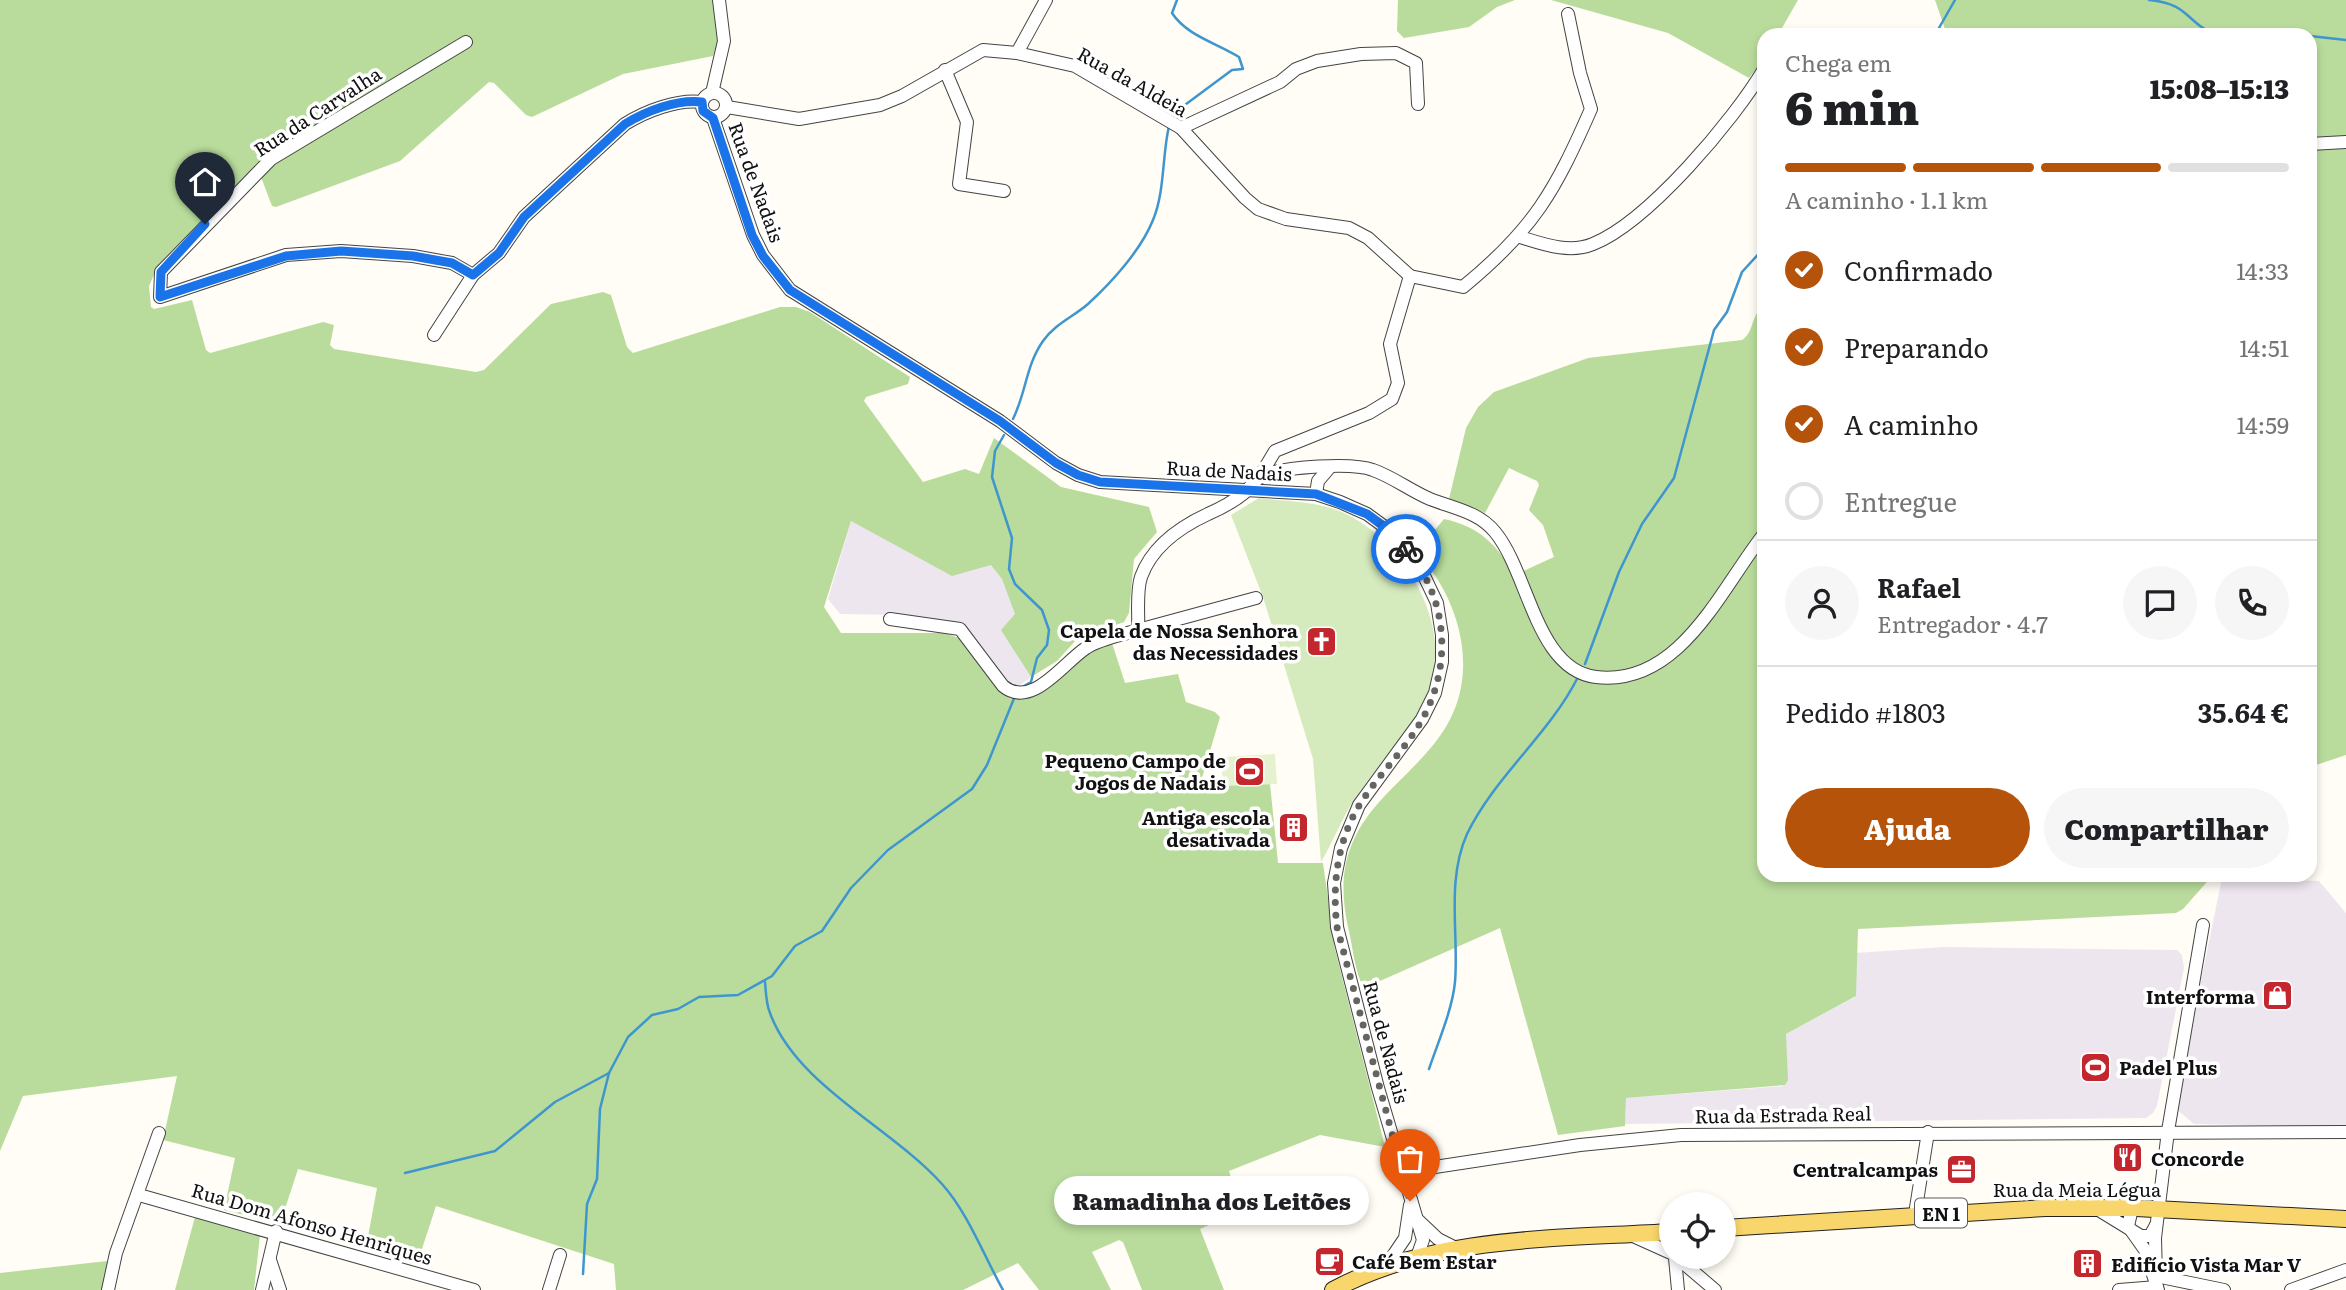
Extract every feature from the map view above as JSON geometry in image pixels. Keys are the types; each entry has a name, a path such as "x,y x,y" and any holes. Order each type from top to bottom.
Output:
{"main road":[{"name":"Rua da Meia Légua","path":"1736,1227 1914,1214 2096,1208 2136,1208 2158,1213 2189,1211 2346,1219"},
{"path":"1333,1290 1386,1266 1456,1248 1659,1234"}],"street":[{"path":"434,335 473,275 499,253 524,217 625,124 653,111 688,101 707,98 722,96 727,107 723,114 713,118 703,111 707,98 724,41 719,0"},
{"path":"1017,53 1046,0"},
{"path":"1138,630 1140,579 1156,549 1187,524 1229,505 1247,491 1275,451 1368,413 1392,399 1398,383 1390,344 1410,276 1463,287 1520,237 1564,170 1591,109 1580,73 1568,14"},
{"name":"Rua da Carvalha","path":"466,42 271,159 161,272 160,297 286,256 341,251 413,256 452,263 473,275"},
{"name":"Rua da Aldeia","path":"727,107 799,119 880,105 902,96 984,50 1017,53 1075,66 1181,128 1258,209 1286,219 1349,228 1368,238 1410,276"},
{"path":"1181,128 1280,82 1306,65 1361,54 1396,54 1416,63 1418,104"},
{"path":"946,70 967,122 959,184 1004,191"},
{"path":"1520,237 1562,248 1592,245 1616,230 1649,205 1710,144 1734,116 1757,80"},
{"name":"Rua de Nadais","path":"713,118 733,180 763,256 790,290 808,303 1000,421 1078,475 1100,482 1316,494 1367,514 1393,533 1423,571 1437,603 1443,635 1442,662 1435,693 1422,719 1359,805 1341,848 1334,883 1337,927 1410,1201 1413,1224 1423,1240 1414,1257"},
{"path":"2317,142 2346,142"},
{"path":"1316,494 1318,481 1330,467"},
{"path":"1260,476 1289,468 1371,468 1429,498 1481,519 1494,531 1515,564 1550,648 1567,667 1595,677 1629,676 1662,661 1698,627 1757,544"},
{"path":"890,619 960,629 1003,686 1010,692 1021,694 1057,674 1086,647 1256,598"},
{"path":"2157,1285 2155,1238 2168,1131 2203,925"},
{"path":"1914,1214 1928,1132"},
{"name":"Rua da Estrada Real","path":"1402,1172 1580,1145 1681,1135 2346,1132"},
{"path":"108,1290 116,1253 159,1133"},
{"name":"Rua Dom Afonso Henriques","path":"139,1195 276,1231 474,1290"},
{"path":"2096,1208 2133,1233 2150,1236 2158,1213"},
{"path":"2136,1208 2128,1221 2146,1250 2157,1285"},
{"path":"1413,1224 1456,1248"},
{"name":"Rua de Nadais","path":"1386,1266 1413,1224"},
{"path":"262,1290 276,1231"},
{"path":"1631,1235 1659,1249"},
{"path":"549,1290 560,1255"},
{"path":"270,1260 280,1290"},
{"path":"1674,1269 1678,1290"},
{"path":"1689,1269 1715,1290"},
{"path":"2291,1290 2346,1270"},
{"path":"2119,1290 2157,1285 2224,1290"}],"shaded area":[{"path":"851,521 991,564 1002,579 1016,614 1002,630 1031,677 1015,689 1004,683 960,623 902,615 840,614 828,599"},
{"name":"Interforma","path":"2319,881 2346,913 2346,1127 2194,1124 2175,1108 2221,882"},
{"path":"1944,947 2177,950 2182,955 2184,968 2157,1106 2153,1113 2146,1118 1625,1124 1626,1098 1783,1086 1786,1034 1855,997 1856,953"}],"green space":[{"path":"0,0 713,0 719,39 713,56 623,74 532,117 526,115 494,83 489,82 400,161 276,207 272,206 258,169 157,268 149,286 151,307 154,309 192,300 206,350 210,353 323,322 334,325 330,345 334,349 476,372 484,370 551,304 603,292 611,295 627,347 633,353 780,307 796,307 810,312 910,377 908,384 866,397 864,401 923,482 965,469 979,474 994,438 1061,487 1149,507 1157,532 1134,559 1129,613 1124,622 1077,639 1057,661 1031,677 1001,630 1015,614 1002,579 991,565 952,576 851,521 824,607 841,633 944,633 962,639 1004,695 1011,699 1022,698 1086,650 1112,643 1125,683 1178,674 1186,702 1215,712 1220,717 1200,785 1270,784 1278,863 1323,863 1335,949 1385,1147 1320,1135 1229,1171 1241,1211 1200,1229 1224,1290 1142,1290 1123,1242 1119,1240 1092,1252 1111,1290 1039,1290 1018,1263 963,1290 616,1290 614,1264 436,1206 419,1258 367,1242 377,1188 298,1169 280,1224 224,1210 235,1158 163,1140 177,1076 23,1096 0,1151"},
{"path":"1398,0 1515,0 1497,7 1469,27 1404,38 1397,31"},
{"path":"1551,0 1798,0 1782,28 1757,28 1757,67 1749,78 1668,33"},
{"path":"1935,0 2346,0 2346,755 2317,765 2317,28 1945,28"},
{"path":"1756,314 1757,882 2207,882 2183,909 2176,913 1858,929 1856,996 1786,1034 1788,1080 1785,1085 1626,1098 1625,1126 1558,1135 1500,928 1364,988 1356,968 1344,885 1350,849 1365,820 1431,747 1450,720 1461,687 1463,659 1459,631 1445,592 1420,548 1444,519 1457,522 1486,538 1515,575 1554,557 1543,525 1529,510 1539,485 1537,481 1509,468 1485,513 1449,499 1466,428 1478,407 1494,392 1588,358 1742,340 1749,332"},
{"path":"1259,498 1323,506 1348,515 1370,529 1391,548 1408,570 1422,595 1432,622 1436,648 1434,674 1429,692 1400,741 1354,800 1321,862 1313,759 1263,597 1231,515"},
{"name":"Pequeno Campo de Jogos de Nadais","path":"1275,754 1277,784 1223,786 1221,757"},
{"path":"195,1217 260,1235 254,1290 175,1290"},
{"path":"107,1261 105,1290 0,1290 0,1273"}],"waterway":[{"path":"1170,116 1232,70 1243,69 1239,57 1194,33 1178,21 1172,13 1177,0"},
{"path":"1939,28 1955,0"},
{"path":"2149,0 2163,2 2181,10 2203,28"},
{"path":"2317,37 2346,40"},
{"path":"1013,419 1033,360 1043,341 1107,286 1148,231 1160,197 1169,126"},
{"path":"1585,664 1619,572 1642,524 1674,478 1714,330 1727,312 1742,272 1757,256"},
{"path":"1004,435 995,451 992,477 1012,538 1009,569 1015,584 1042,610 1049,630 1047,645 1037,658 1031,682 1024,686"},
{"path":"1429,1069 1448,1015 1455,982 1455,889 1467,834 1492,793 1552,718 1578,677"},
{"path":"583,1274 587,1204 597,1179 600,1109 609,1073 628,1037 652,1015 678,1009 699,997 738,995 772,976 795,946 822,931 851,888 888,850 972,789 987,765 1015,696"},
{"path":"765,982 770,1013 783,1039 823,1084 898,1144 942,1184 968,1221 1003,1290"},
{"path":"405,1173 495,1151 555,1102 609,1073"}],"way so far":[{"path":"1406,549 1423,571 1437,603 1443,635 1442,662 1435,693 1422,719 1359,805 1349,826 1337,865 1334,905 1337,927 1378,1088 1410,1201"}],"place":[{"name":"Capela de Nossa Senhora das Necessidades","path":"1321,641"},
{"name":"Pequeno Campo de Jogos de Nadais","path":"1249,771"},
{"name":"Antiga escola desativada","path":"1293,828"},
{"name":"Interforma","path":"2278,996"},
{"name":"Padel Plus","path":"2096,1067"},
{"name":"Concorde","path":"2128,1158"},
{"name":"Centralcampas","path":"1961,1169"},
{"name":"Ramadinha dos Leitões","path":"1410,1201"},
{"name":"Café Bem Estar","path":"1329,1261"},
{"name":"Edifício Vista Mar V","path":"2088,1264"}],"route":[{"path":"205,224 161,272 160,297 260,262 286,256 341,251 413,256 452,263 473,275 499,253 524,217 612,139 625,124 640,115 659,109 688,101 702,102 703,111 713,118 752,235 775,274 790,290 1000,421 1056,463 1078,475 1100,482 1316,494 1367,514 1393,533 1406,549"}]}
